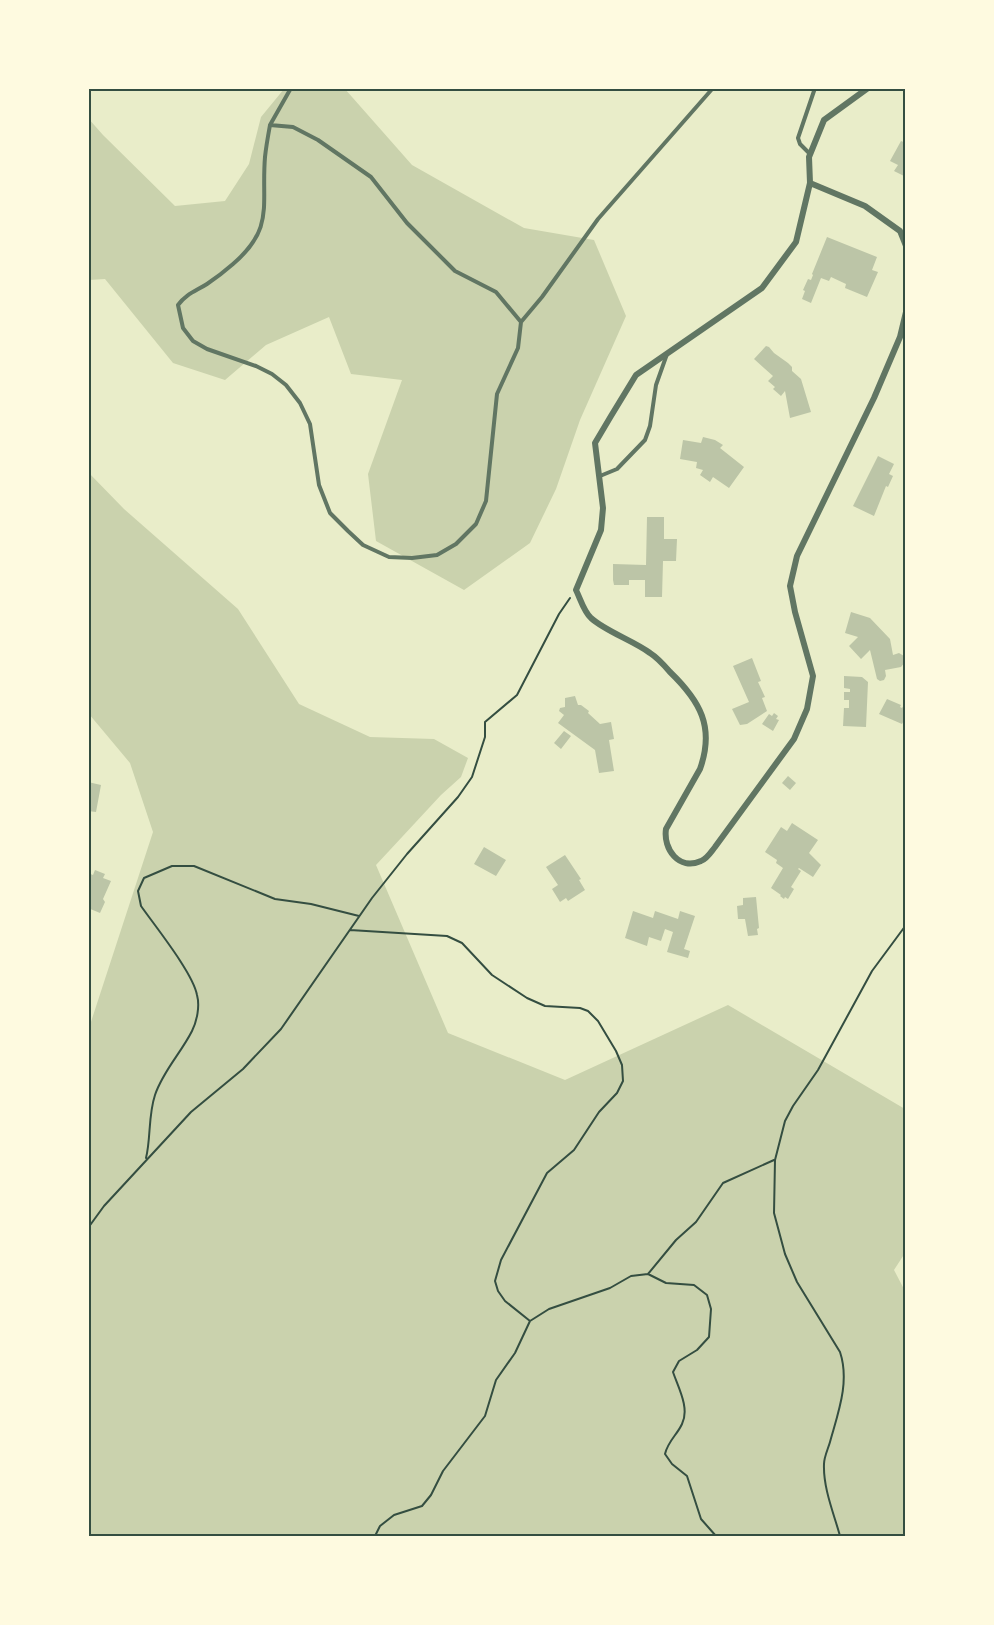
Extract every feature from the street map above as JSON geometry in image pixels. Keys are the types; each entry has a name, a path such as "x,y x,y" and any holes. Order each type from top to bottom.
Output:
{"street":[{"path":"868,88 824,120 810,154 810,183 796,242 762,288 636,375 596,443 603,508 601,530 576,590 590,618 652,653 685,686 698,704 705,724 704,759 669,823 665,836 668,849 678,860 691,863 704,860 794,739 807,709 813,676 790,586 797,556 874,398 900,337 906,312"},
{"path":"810,183 866,206 903,231 906,246"}],"lane":[{"path":"291,88 270,125 265,159 266,198 262,224 252,246 207,284 184,297 178,305 179,315 183,328 193,341 207,350 256,366 272,374 286,385 300,403 310,424 319,485 330,513 363,545 389,557 412,558 437,555 456,544 476,524 486,501 497,394 518,348 521,322 542,297 598,219 713,88"},
{"path":"810,154 800,144 798,138 815,88"},
{"path":"270,125 293,127 371,177 407,223 455,271 495,292 521,322"},
{"path":"600,476 617,469 645,440 650,426 656,385 668,354"}],"path":[{"path":"88,1228 104,1206 191,1112 243,1070 281,1029 359,916 407,854 459,797 472,777 485,737 485,722 517,694 559,614 576,590"},
{"path":"138,1170 147,1157 148,1121 155,1095 164,1076 193,1030 198,1010 197,995 191,979 141,906 138,891 144,878 172,866 194,866 275,899 311,904 359,916"},
{"path":"840,1536 826,1484 824,1463 840,1406 845,1380 844,1365 840,1352 797,1282 785,1254 774,1214 774,1160 785,1121 793,1106 818,1070 872,971 906,925"},
{"path":"350,930 447,936 462,943 492,975 527,998 545,1006 580,1008 588,1011 598,1021 616,1051 622,1065 623,1081 617,1093 599,1112 574,1150 547,1173 501,1260 495,1281 498,1290 505,1301 530,1321"},
{"path":"648,1274 676,1240 696,1222 723,1183 774,1160"},
{"path":"375,1536 380,1526 387,1520 394,1515 422,1506 432,1495 443,1471 485,1416 496,1380 515,1353 530,1321 549,1309 610,1288 631,1276 648,1274 666,1283 694,1286 707,1295 711,1309 710,1337 697,1350 679,1361 673,1372 684,1405 683,1423 667,1446 665,1454 672,1464 687,1476 701,1519 717,1536"}],"green space":[{"path":"284,89 345,89 412,165 524,228 594,240 626,316 580,420 556,489 530,543 464,590 376,541 368,474 402,380 351,374 329,317 266,345 225,380 173,363 105,279 89,280 88,118 175,206 225,201 249,164 261,117"},
{"path":"88,472 124,509 238,609 299,704 370,737 434,739 468,758 461,777 441,795 376,865 448,1033 565,1080 728,1005 905,1109 905,1253 894,1270 906,1293 905,1536 89,1536 89,1028 153,832 130,763 89,714"}],"building":[{"path":"901,141 906,143 906,177 894,171 898,165 890,161"},
{"path":"827,237 877,257 872,270 878,272 867,297 845,288 846,284 831,277 829,281 821,278 811,303 802,299 805,291 803,290 808,279 811,280"},
{"path":"766,346 788,363 792,371 801,379 811,412 790,418 785,391 781,396 773,389 775,387 768,381 773,376 754,359"},
{"path":"703,437 723,445 720,448 744,467 729,488 713,477 710,482 700,475 703,470 696,468 697,462 680,459 683,440 701,443"},
{"path":"878,456 894,464 889,474 893,476 888,487 886,486 874,516 853,506"},
{"path":"647,517 664,517 664,539 677,539 676,561 663,561 662,597 645,597 645,580 629,580 629,585 614,585 613,580 613,564 646,565"},
{"path":"851,612 870,618 890,639 893,655 899,653 904,656 905,662 901,667 885,670 884,680 877,679 870,650 861,659 849,646 858,637 845,633"},
{"path":"752,658 761,681 758,682 765,697 762,698 767,711 747,724 740,725 732,709 749,702 733,666"},
{"path":"844,676 862,677 868,682 866,727 843,726 844,708 849,708 849,700 844,700 844,692 850,692 850,689 844,688"},
{"path":"575,696 578,705 589,711 588,713 600,724 611,722 614,739 609,740 614,771 599,773 595,750 558,723 564,715 559,711 560,708 565,707 565,698"},
{"path":"887,699 901,705 902,708 906,706 906,717 902,724 879,714"},
{"path":"774,713 778,716 776,719 779,720 773,731 762,724 769,714 772,716"},
{"path":"564,731 571,736 561,749 554,743"},
{"path":"788,776 796,783 790,790 782,783"},
{"path":"88,782 101,785 96,812 88,811"},
{"path":"792,823 818,840 809,853 821,865 813,877 799,868 801,871 791,887 794,889 788,899 785,897 784,899 771,888 783,868 776,863 777,860 765,852 781,827 787,831"},
{"path":"484,847 506,860 496,876 474,864"},
{"path":"565,855 581,879 579,880 585,890 568,901 566,898 560,902 552,889 558,885 546,867"},
{"path":"95,870 105,874 103,878 111,881 100,913 88,908 88,873 93,875"},
{"path":"756,897 758,935 748,936 745,919 738,919 737,906 743,905 743,898"},
{"path":"633,911 653,918 655,911 678,919 680,911 695,916 684,949 690,951 688,958 667,952 673,932 665,929 661,941 649,937 647,946 625,938"}]}
